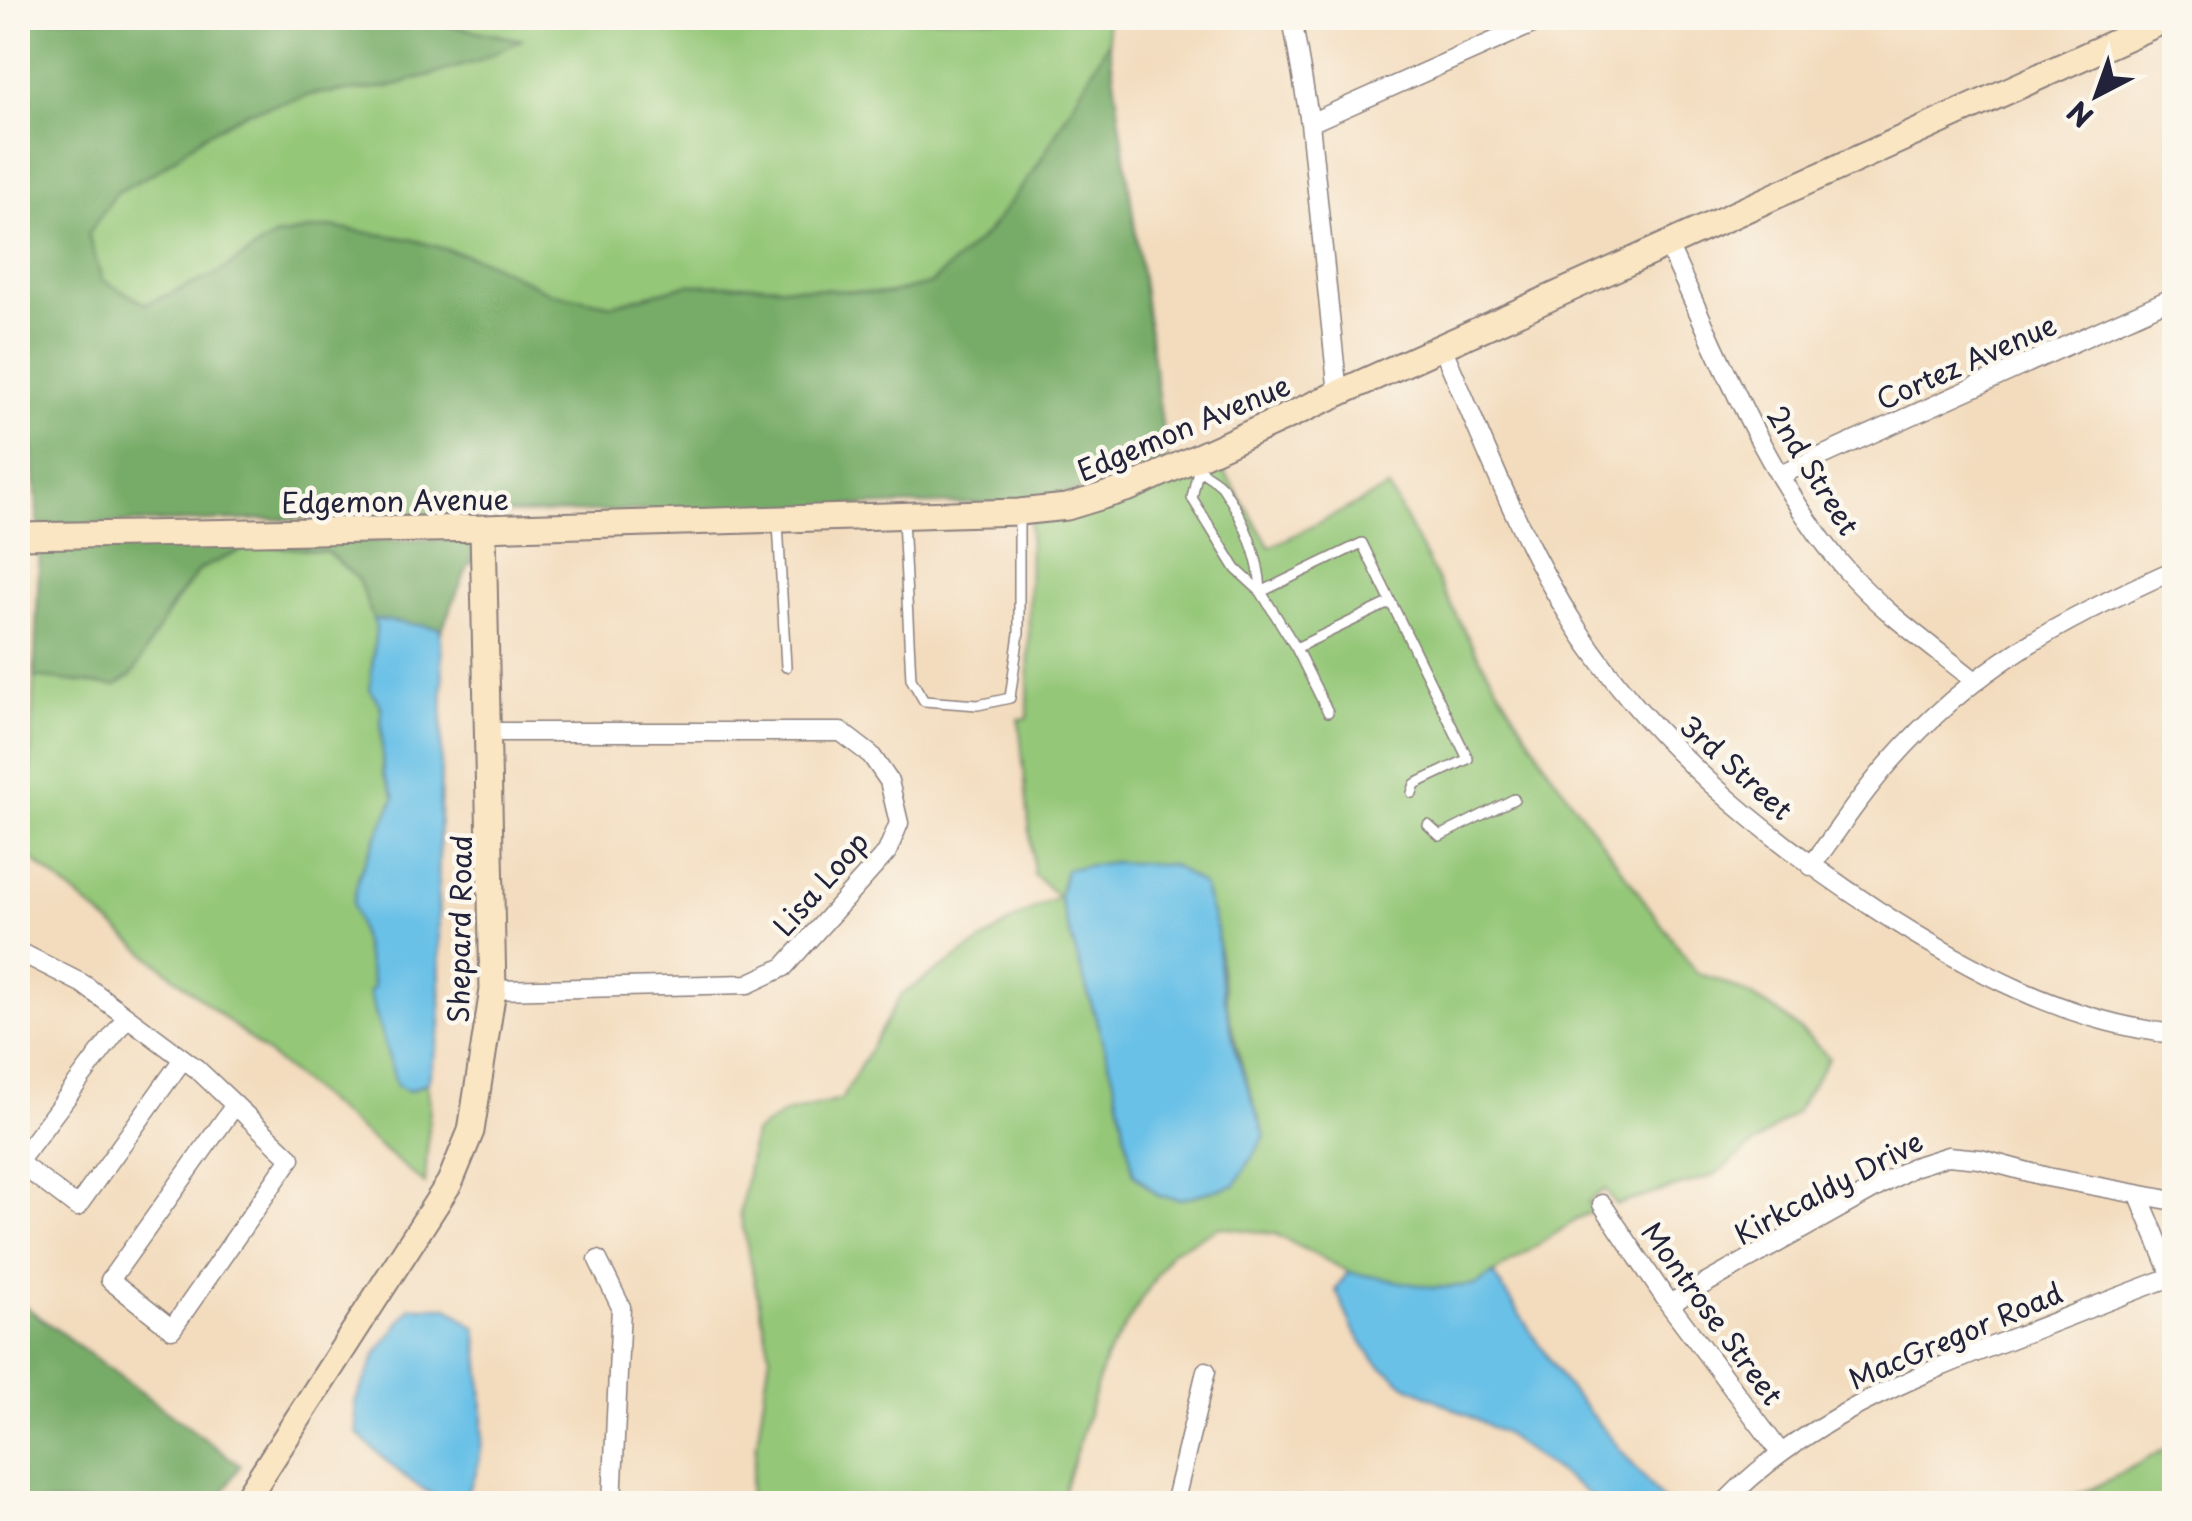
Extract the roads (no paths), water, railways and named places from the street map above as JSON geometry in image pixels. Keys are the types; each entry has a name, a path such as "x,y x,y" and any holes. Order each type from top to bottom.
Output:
{"street":[{"path":"1292,18 1310,123 1338,394"},
{"path":"1310,123 1546,18"},
{"name":"Edgemon Avenue","path":"18,536 778,520 1019,512 1067,506 1195,465 1338,394 1667,242 2169,18"},
{"name":"2nd Street","path":"1667,242 1752,427 1808,523 1850,574 1906,626 1975,681"},
{"name":"Cortez Avenue","path":"1780,475 2174,297"},
{"name":"3rd Street","path":"1442,348 1541,567 1626,698 1684,760 1811,866 1929,944 2014,990 2083,1015 2174,1034"},
{"name":"Shepard Road","path":"243,1504 450,1182 471,1131 493,990 483,528"},
{"path":"1811,866 1888,764 1929,720 1975,681 2078,613 2174,570"},
{"name":"Lisa Loop","path":"489,732 841,732 872,755 890,781 899,823 887,852 784,967 748,984 493,990"},
{"path":"18,951 83,984 183,1058 234,1105 291,1158 172,1329 110,1280 234,1105"},
{"path":"127,1017 18,1162 77,1207 183,1058"},
{"name":"Kirkcaldy Drive","path":"1668,1304 1913,1167 1948,1156 1980,1159 2139,1196 2174,1200"},
{"path":"2139,1196 2173,1276"},
{"name":"Montrose Street","path":"1602,1204 1668,1304 1781,1453"},
{"path":"598,1260 622,1307 612,1504"},
{"name":"MacGregor Road","path":"1723,1504 1781,1453 1842,1412 1918,1374 2173,1276"},
{"path":"1174,1504 1206,1371"}],"lane":[{"path":"1195,465 1192,498 1236,569 1261,592 1296,648 1328,712"},
{"path":"1195,465 1221,484 1260,563 1261,592"},
{"path":"903,516 910,680 924,701 978,706 1010,698 1019,633 1019,512"},
{"path":"778,520 786,666"},
{"path":"1261,592 1362,543 1468,759 1415,784 1412,793"},
{"path":"1296,648 1391,602"},
{"path":"1428,825 1440,836 1514,799"}],"water":[{"path":"373,619 440,628 441,1027 428,1082 409,1091 397,1086 369,991 374,988 353,904 359,875 395,797 383,774 381,706 370,689 376,627"},
{"path":"1113,862 1172,865 1203,885 1217,931 1220,975 1236,1053 1265,1136 1235,1185 1181,1199 1159,1196 1134,1174 1113,1075 1059,897 1066,869"},
{"path":"1348,1272 1433,1288 1476,1285 1493,1274 1564,1382 1665,1503 1601,1503 1505,1434 1404,1384 1375,1361 1353,1329 1336,1290"},
{"path":"411,1307 448,1307 476,1328 482,1395 481,1446 469,1488 457,1503 416,1484 357,1433 355,1402 377,1353"}]}
